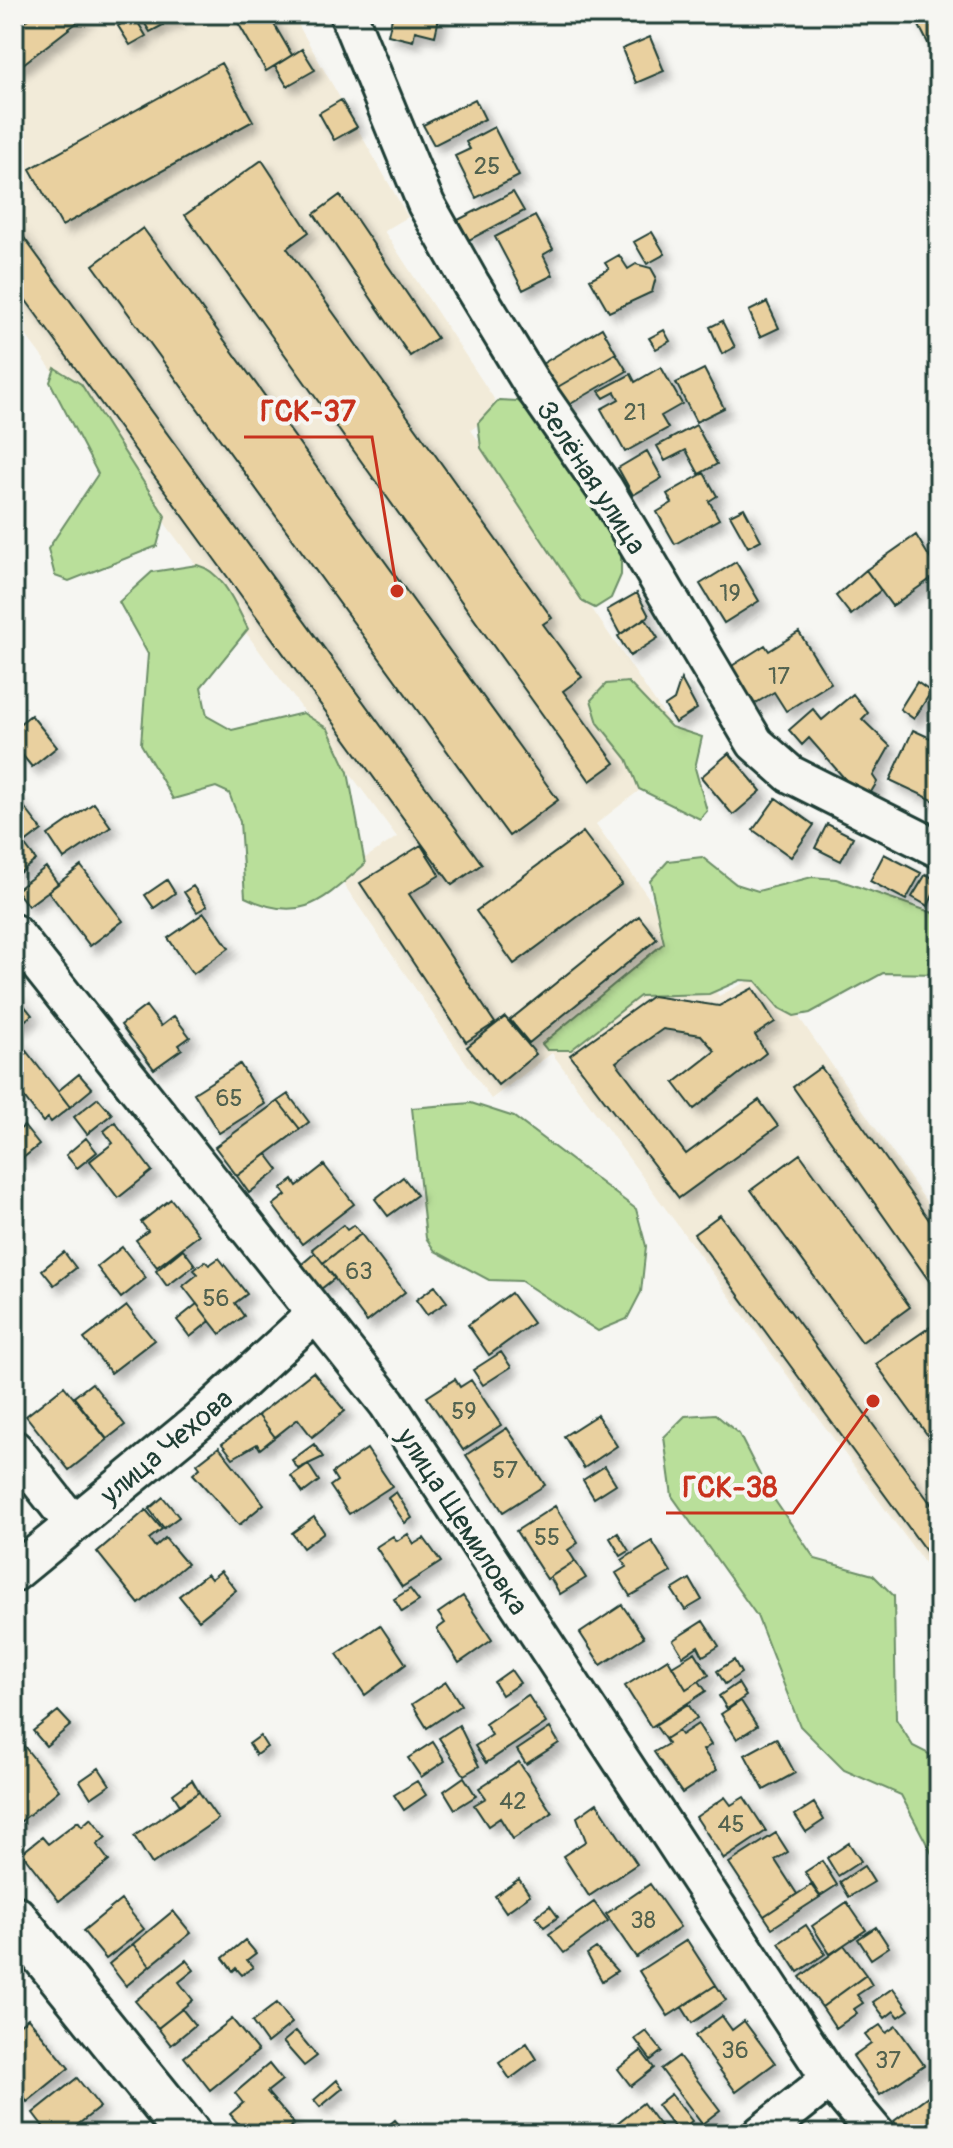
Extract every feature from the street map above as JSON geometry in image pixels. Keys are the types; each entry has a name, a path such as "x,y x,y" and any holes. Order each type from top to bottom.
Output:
{"street":[{"name":"Зелёная улица","path":"348,14 426,204 463,271 533,386 604,488 755,743 790,774 939,849"},
{"name":"улица Щемиловка","path":"14,933 387,1403 830,2079 876,2134"},
{"name":"улица Чехова","path":"14,1573 199,1421 315,1314"},
{"path":"14,1449 73,1524"},
{"path":"14,1918 188,2134"},
{"path":"761,2134 830,2079"}],"shaded area":[{"path":"14,14 292,14 408,217 384,231 500,408 471,430 689,752 596,824 719,996 767,971 939,1220 939,1583 552,1053 491,1099 338,876 397,837 14,319"}],"green space":[{"path":"287,14 328,14 327,19 311,23"},
{"path":"55,368 81,384 165,516 157,546 69,581 55,576 48,549 98,474 50,382"},
{"path":"499,400 518,401 535,416 621,546 621,575 611,598 595,608 583,602 481,448 478,423"},
{"path":"197,565 222,582 248,629 201,687 207,716 232,730 303,713 328,729 348,772 365,864 323,898 310,904 281,909 245,897 240,822 229,793 216,787 173,799 141,744 148,654 119,602 152,572"},
{"path":"628,682 671,727 702,737 695,768 707,811 700,819 639,789 627,759 598,723 591,700 606,684"},
{"path":"702,857 736,884 758,891 812,877 836,879 939,915 939,974 883,973 810,1013 794,1016 779,1008 756,981 741,980 709,994 640,996 571,1050 547,1050 542,1044 664,943 650,881 668,861"},
{"path":"471,1103 514,1117 636,1209 646,1246 641,1292 627,1319 598,1331 521,1281 489,1280 435,1251 426,1238 412,1108"},
{"path":"715,1414 739,1434 767,1489 815,1559 873,1575 894,1596 896,1719 913,1746 939,1759 939,1867 901,1795 844,1770 800,1726 757,1616 672,1496 664,1437 685,1416"}],"building":[{"path":"34,14 88,14 14,71 14,30"},
{"path":"139,14 157,14 163,25 150,32"},
{"path":"162,14 179,14 180,15 167,23"},
{"path":"233,14 268,14 292,55 266,71"},
{"path":"393,14 440,14 435,36 415,31 413,41 388,35"},
{"path":"913,14 939,14 939,42 930,47"},
{"path":"134,16 146,36 130,45 118,26"},
{"path":"650,37 664,71 636,83 622,49"},
{"path":"302,49 315,70 287,86 275,66"},
{"path":"221,63 253,121 62,226 30,169"},
{"path":"475,99 485,119 434,145 423,125"},
{"path":"341,100 357,127 334,140 319,113"},
{"path":"494,127 519,176 476,198 455,156 470,149 466,142"},
{"path":"262,160 309,232 287,248 552,618 543,624 582,677 563,691 615,763 590,781 185,215"},
{"path":"513,192 524,211 469,240 458,220"},
{"path":"340,195 437,338 410,356 314,214"},
{"path":"535,216 553,249 543,255 553,275 523,290 495,237"},
{"path":"14,224 482,864 452,885 14,284"},
{"path":"143,228 558,800 509,836 93,265"},
{"path":"652,232 665,254 647,264 634,242"},
{"path":"619,255 628,269 636,264 651,268 656,277 652,292 609,312 590,279 609,269 605,263"},
{"path":"767,302 779,328 760,337 749,311"},
{"path":"722,321 735,347 722,354 710,327"},
{"path":"602,328 616,353 556,388 542,364"},
{"path":"664,330 670,341 656,349 649,338"},
{"path":"616,353 627,371 567,406 556,388"},
{"path":"661,367 682,404 661,416 668,428 625,452 601,409 619,399 615,392 604,398 599,391 631,374 635,382"},
{"path":"704,369 724,408 696,422 676,383"},
{"path":"696,425 717,464 699,474 686,450 665,461 657,446"},
{"path":"647,451 662,478 633,495 618,468"},
{"path":"704,473 717,496 709,501 719,519 675,544 657,512 672,503 667,494"},
{"path":"744,508 761,540 748,547 730,515"},
{"path":"916,535 939,573 892,606 866,570"},
{"path":"736,562 759,601 724,623 700,584"},
{"path":"866,570 881,590 851,615 836,596"},
{"path":"637,593 649,616 620,634 607,610"},
{"path":"645,618 658,638 630,656 618,636"},
{"path":"799,632 831,683 786,711 774,692 751,706 727,669 765,645 769,651"},
{"path":"681,679 697,709 675,723 665,706 674,700"},
{"path":"917,682 931,692 914,719 900,709"},
{"path":"853,694 868,713 862,719 890,746 873,776 877,782 865,802 809,738 802,745 789,730 813,709 822,720"},
{"path":"31,715 57,747 32,767 14,745 14,728"},
{"path":"913,730 939,742 939,803 890,780"},
{"path":"729,753 761,791 733,815 701,777"},
{"path":"15,795 42,830 24,844 36,860 14,877"},
{"path":"776,798 814,825 791,857 753,830"},
{"path":"94,803 111,827 64,859 48,835"},
{"path":"827,824 853,837 841,861 815,848"},
{"path":"583,832 622,884 514,964 476,911"},
{"path":"421,845 440,875 409,894 495,1023 466,1042 360,883"},
{"path":"884,854 921,873 906,900 870,881"},
{"path":"81,866 123,921 90,946 48,891"},
{"path":"46,867 58,884 28,906 16,890"},
{"path":"926,874 939,882 928,906 912,897"},
{"path":"167,880 175,893 154,908 145,895"},
{"path":"193,886 207,906 197,912 184,892"},
{"path":"204,913 229,948 193,974 168,938"},
{"path":"639,916 657,939 529,1043 510,1020"},
{"path":"753,988 775,1022 755,1035 766,1053 694,1109 674,1083 715,1051 701,1035 663,1029 616,1062 686,1154 759,1100 778,1126 679,1198 570,1055 652,996 719,1006"},
{"path":"14,993 32,1015 14,1029"},
{"path":"146,1006 161,1026 174,1016 190,1037 179,1045 182,1049 154,1069 121,1025"},
{"path":"505,1017 536,1054 498,1085 467,1047"},
{"path":"16,1038 70,1107 51,1122 48,1118 43,1122 18,1090 14,1093"},
{"path":"240,1064 265,1104 219,1133 194,1093"},
{"path":"821,1067 939,1234 939,1295 793,1087"},
{"path":"79,1074 92,1089 70,1107 58,1091"},
{"path":"288,1094 309,1122 300,1129 278,1101"},
{"path":"98,1098 112,1114 87,1134 74,1117"},
{"path":"278,1101 300,1129 237,1176 215,1147"},
{"path":"115,1122 152,1171 118,1198 90,1161 113,1143 104,1131"},
{"path":"24,1126 39,1145 23,1158 14,1146 14,1134"},
{"path":"86,1138 97,1152 77,1168 66,1155"},
{"path":"267,1154 279,1170 249,1193 237,1176"},
{"path":"800,1154 910,1307 862,1342 751,1190"},
{"path":"324,1165 354,1204 302,1244 273,1205 286,1195 281,1189 293,1180 297,1186"},
{"path":"403,1177 417,1195 388,1216 375,1199"},
{"path":"171,1199 199,1235 157,1267 136,1240 148,1231 141,1222"},
{"path":"720,1215 939,1515 939,1569 694,1234"},
{"path":"343,1225 347,1230 354,1225 361,1234 323,1263 312,1249"},
{"path":"361,1234 405,1292 367,1322 323,1263"},
{"path":"122,1247 146,1278 121,1298 97,1267"},
{"path":"183,1249 195,1265 167,1286 156,1271"},
{"path":"64,1252 76,1268 54,1285 42,1270"},
{"path":"315,1253 335,1278 321,1289 302,1264"},
{"path":"219,1258 247,1294 235,1303 244,1316 220,1334 183,1286 198,1274 194,1270 205,1261 209,1265"},
{"path":"435,1286 447,1302 427,1315 416,1300"},
{"path":"511,1293 533,1323 489,1355 468,1325"},
{"path":"197,1304 210,1321 190,1337 177,1320"},
{"path":"127,1306 154,1340 111,1373 84,1339"},
{"path":"939,1321 939,1389 936,1391 939,1396 939,1451 876,1364"},
{"path":"501,1352 511,1367 483,1385 473,1370"},
{"path":"313,1372 345,1411 312,1437 298,1419 275,1437 258,1415"},
{"path":"455,1379 460,1387 471,1380 501,1425 463,1450 427,1397"},
{"path":"92,1383 125,1425 107,1439 74,1397"},
{"path":"64,1386 107,1440 69,1470 26,1416"},
{"path":"258,1415 275,1437 260,1449 257,1444 233,1458 222,1444"},
{"path":"597,1415 617,1446 584,1468 564,1436"},
{"path":"507,1428 545,1485 503,1512 466,1455"},
{"path":"314,1444 323,1457 298,1469 292,1460"},
{"path":"219,1447 264,1504 239,1525 193,1474 200,1468 197,1464"},
{"path":"367,1449 392,1486 349,1514 330,1486 337,1481 332,1473"},
{"path":"308,1464 319,1481 303,1493 291,1476"},
{"path":"605,1466 616,1484 594,1498 583,1480"},
{"path":"396,1492 412,1518 405,1523 388,1498"},
{"path":"163,1497 179,1517 164,1528 149,1509"},
{"path":"555,1506 578,1543 568,1550 575,1561 547,1579 516,1531"},
{"path":"146,1510 162,1529 149,1539 155,1547 165,1538 187,1564 139,1604 97,1552"},
{"path":"314,1517 324,1532 303,1548 292,1533"},
{"path":"618,1533 629,1551 621,1556 610,1538"},
{"path":"408,1534 414,1544 424,1538 441,1562 402,1587 376,1547 393,1536 397,1541"},
{"path":"652,1541 671,1572 630,1596 616,1573 626,1567 622,1560"},
{"path":"575,1561 586,1578 560,1594 550,1577"},
{"path":"221,1571 236,1590 199,1620 179,1596 207,1574 211,1579"},
{"path":"690,1579 702,1600 685,1610 672,1590"},
{"path":"410,1589 419,1601 402,1612 394,1599"},
{"path":"463,1596 492,1640 459,1663 437,1629 445,1623 438,1613"},
{"path":"622,1605 644,1637 601,1665 580,1633"},
{"path":"703,1621 719,1646 703,1656 698,1646 683,1656 673,1640"},
{"path":"380,1625 406,1664 365,1695 337,1654"},
{"path":"695,1652 709,1675 686,1689 672,1666"},
{"path":"668,1659 686,1689 699,1681 706,1691 651,1727 625,1686"},
{"path":"734,1660 741,1673 725,1684 717,1671"},
{"path":"511,1670 520,1683 502,1695 494,1682"},
{"path":"446,1682 461,1705 427,1728 412,1704"},
{"path":"738,1683 746,1696 727,1709 719,1696"},
{"path":"528,1695 546,1723 486,1763 475,1746 492,1735 485,1724"},
{"path":"741,1701 757,1726 737,1739 721,1714"},
{"path":"688,1704 697,1718 665,1739 655,1725"},
{"path":"58,1711 71,1725 46,1746 33,1731"},
{"path":"698,1724 711,1745 703,1750 717,1770 682,1793 654,1752 668,1744 665,1739 678,1731 681,1735"},
{"path":"459,1725 479,1766 464,1775 439,1738"},
{"path":"550,1728 559,1743 526,1764 517,1750"},
{"path":"260,1736 267,1747 256,1755 249,1744"},
{"path":"776,1738 795,1773 764,1790 745,1755"},
{"path":"433,1742 445,1761 421,1777 408,1758"},
{"path":"24,1746 59,1790 14,1827 14,1754"},
{"path":"519,1762 552,1813 513,1839 500,1818 488,1826 474,1805 486,1798 479,1788"},
{"path":"99,1768 110,1785 91,1798 80,1781"},
{"path":"464,1777 476,1796 455,1809 444,1791"},
{"path":"192,1780 199,1792 180,1805 173,1794"},
{"path":"417,1781 426,1795 404,1810 394,1795"},
{"path":"199,1792 218,1819 152,1864 134,1836"},
{"path":"725,1797 731,1805 744,1797 766,1831 724,1859 696,1817"},
{"path":"597,1803 637,1864 589,1896 563,1856 586,1841 577,1817"},
{"path":"814,1803 824,1820 806,1832 795,1815"},
{"path":"91,1818 106,1837 97,1845 109,1861 59,1901 22,1853 42,1837 48,1844 78,1821 82,1826"},
{"path":"776,1833 788,1852 775,1860 797,1894 764,1916 729,1863"},
{"path":"849,1843 861,1861 838,1876 827,1858"},
{"path":"822,1861 837,1885 820,1896 805,1872"},
{"path":"864,1866 874,1882 849,1897 840,1882"},
{"path":"519,1879 530,1895 506,1912 495,1896"},
{"path":"650,1884 680,1927 636,1957 606,1914"},
{"path":"811,1885 820,1897 772,1928 764,1916"},
{"path":"121,1900 144,1929 106,1959 83,1931"},
{"path":"594,1902 608,1921 564,1953 549,1934"},
{"path":"847,1902 866,1930 830,1954 812,1926"},
{"path":"550,1906 558,1917 544,1927 536,1916"},
{"path":"173,1911 191,1933 150,1966 133,1944"},
{"path":"806,1925 825,1954 798,1972 779,1943"},
{"path":"876,1927 889,1947 871,1959 858,1939"},
{"path":"245,1940 256,1953 247,1960 253,1967 242,1975 236,1968 233,1971 223,1958"},
{"path":"687,1940 716,1985 668,2016 639,1971"},
{"path":"133,1944 150,1966 126,1986 109,1964"},
{"path":"844,1945 866,1975 822,2007 800,1977"},
{"path":"596,1948 617,1971 602,1981 587,1954"},
{"path":"186,1960 194,1970 179,1982 193,2000 158,2028 135,2001"},
{"path":"866,1975 872,1985 857,1995 863,2003 854,2009 857,2013 836,2028 822,2007"},
{"path":"716,1985 726,2000 692,2023 682,2007"},
{"path":"893,1988 909,2010 899,2017 894,2011 885,2018 873,2002"},
{"path":"277,2003 292,2023 267,2043 252,2022"},
{"path":"182,2009 195,2025 171,2045 158,2028"},
{"path":"722,2016 732,2030 744,2021 775,2063 736,2092 695,2036"},
{"path":"28,2018 69,2068 27,2102 14,2086 14,2029"},
{"path":"232,2019 258,2051 210,2090 184,2057"},
{"path":"880,2025 886,2033 896,2026 924,2065 880,2095 853,2056 871,2043 865,2035"},
{"path":"296,2031 317,2056 304,2066 283,2042"},
{"path":"646,2031 662,2051 651,2060 635,2039"},
{"path":"527,2043 537,2059 510,2079 499,2063"},
{"path":"641,2051 654,2068 631,2086 618,2069"},
{"path":"679,2056 720,2110 702,2124 661,2069"},
{"path":"269,2064 282,2080 267,2092 294,2124 282,2134 247,2134 230,2114 243,2103 235,2093"},
{"path":"77,2078 100,2107 66,2134 49,2134 33,2113"},
{"path":"337,2080 343,2088 320,2107 314,2100"},
{"path":"932,2093 939,2102 939,2134 903,2134 894,2121"},
{"path":"671,2094 692,2121 678,2132 657,2105"},
{"path":"643,2103 666,2134 617,2134 612,2127"},
{"path":"395,2120 407,2134 378,2134"}],"place":[{"name":"ГСК-37","path":"397,591"},
{"name":"ГСК-38","path":"873,1401"}]}
